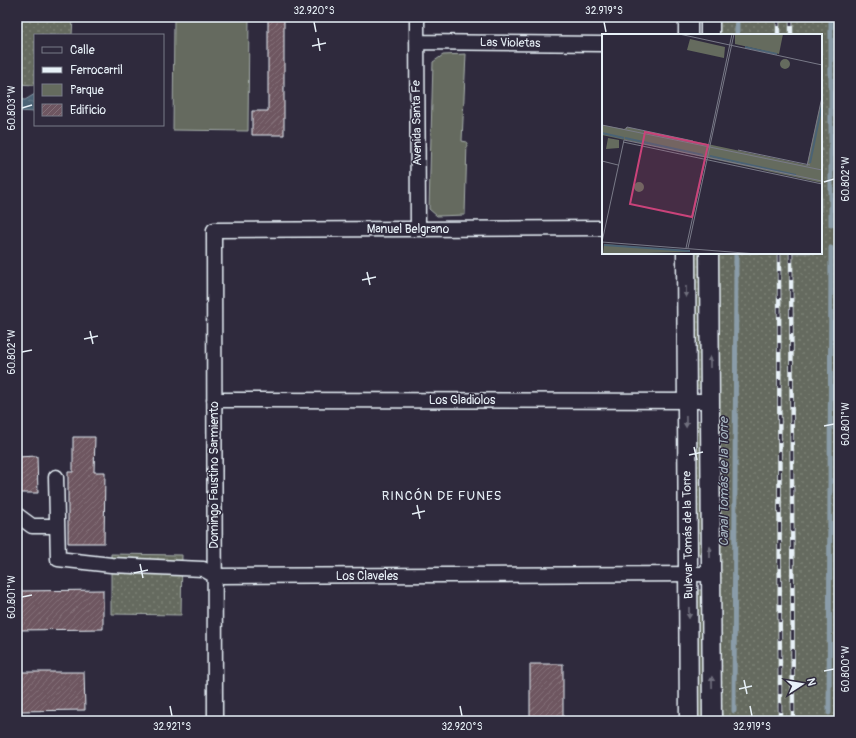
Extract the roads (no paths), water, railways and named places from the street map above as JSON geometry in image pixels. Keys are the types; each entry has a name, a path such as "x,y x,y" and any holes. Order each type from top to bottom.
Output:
{"street":[{"name":"Avenida Santa Fe","path":"417,17 418,229"},
{"path":"688,17 688,34"},
{"path":"710,17 710,34"},
{"name":"Las Violetas","path":"416,42 602,44"},
{"name":"Manuel Belgrano","path":"214,230 602,228"},
{"name":"Domingo Faustino Sarmiento","path":"214,230 215,721"},
{"name":"Bulevar Tomás de la Torre","path":"686,254 689,721"},
{"name":"Bulevar Tomás de la Torre","path":"710,254 710,574 712,721"},
{"name":"Los Gladiolos","path":"214,400 710,401"},
{"path":"17,515 32,526 56,526 56,477"},
{"name":"Los Claveles","path":"56,526 58,559 111,565 203,569 215,576 710,574"}],"water":[{"path":"34,95 34,112 17,111 17,99 25,100"}],"waterway":[{"name":"Canal Tomás de la Torre","path":"737,17 737,34"},
{"path":"831,17 831,225"},
{"path":"829,713 831,248"},
{"name":"Canal Tomás de la Torre","path":"734,711 736,254"}],"railway":[{"path":"778,17 778,34"},
{"path":"791,17 791,34"},
{"path":"779,254 780,721"},
{"path":"791,254 793,721"}],"district":[{"name":"RINCÓN DE FUNES","path":"442,496"}]}
